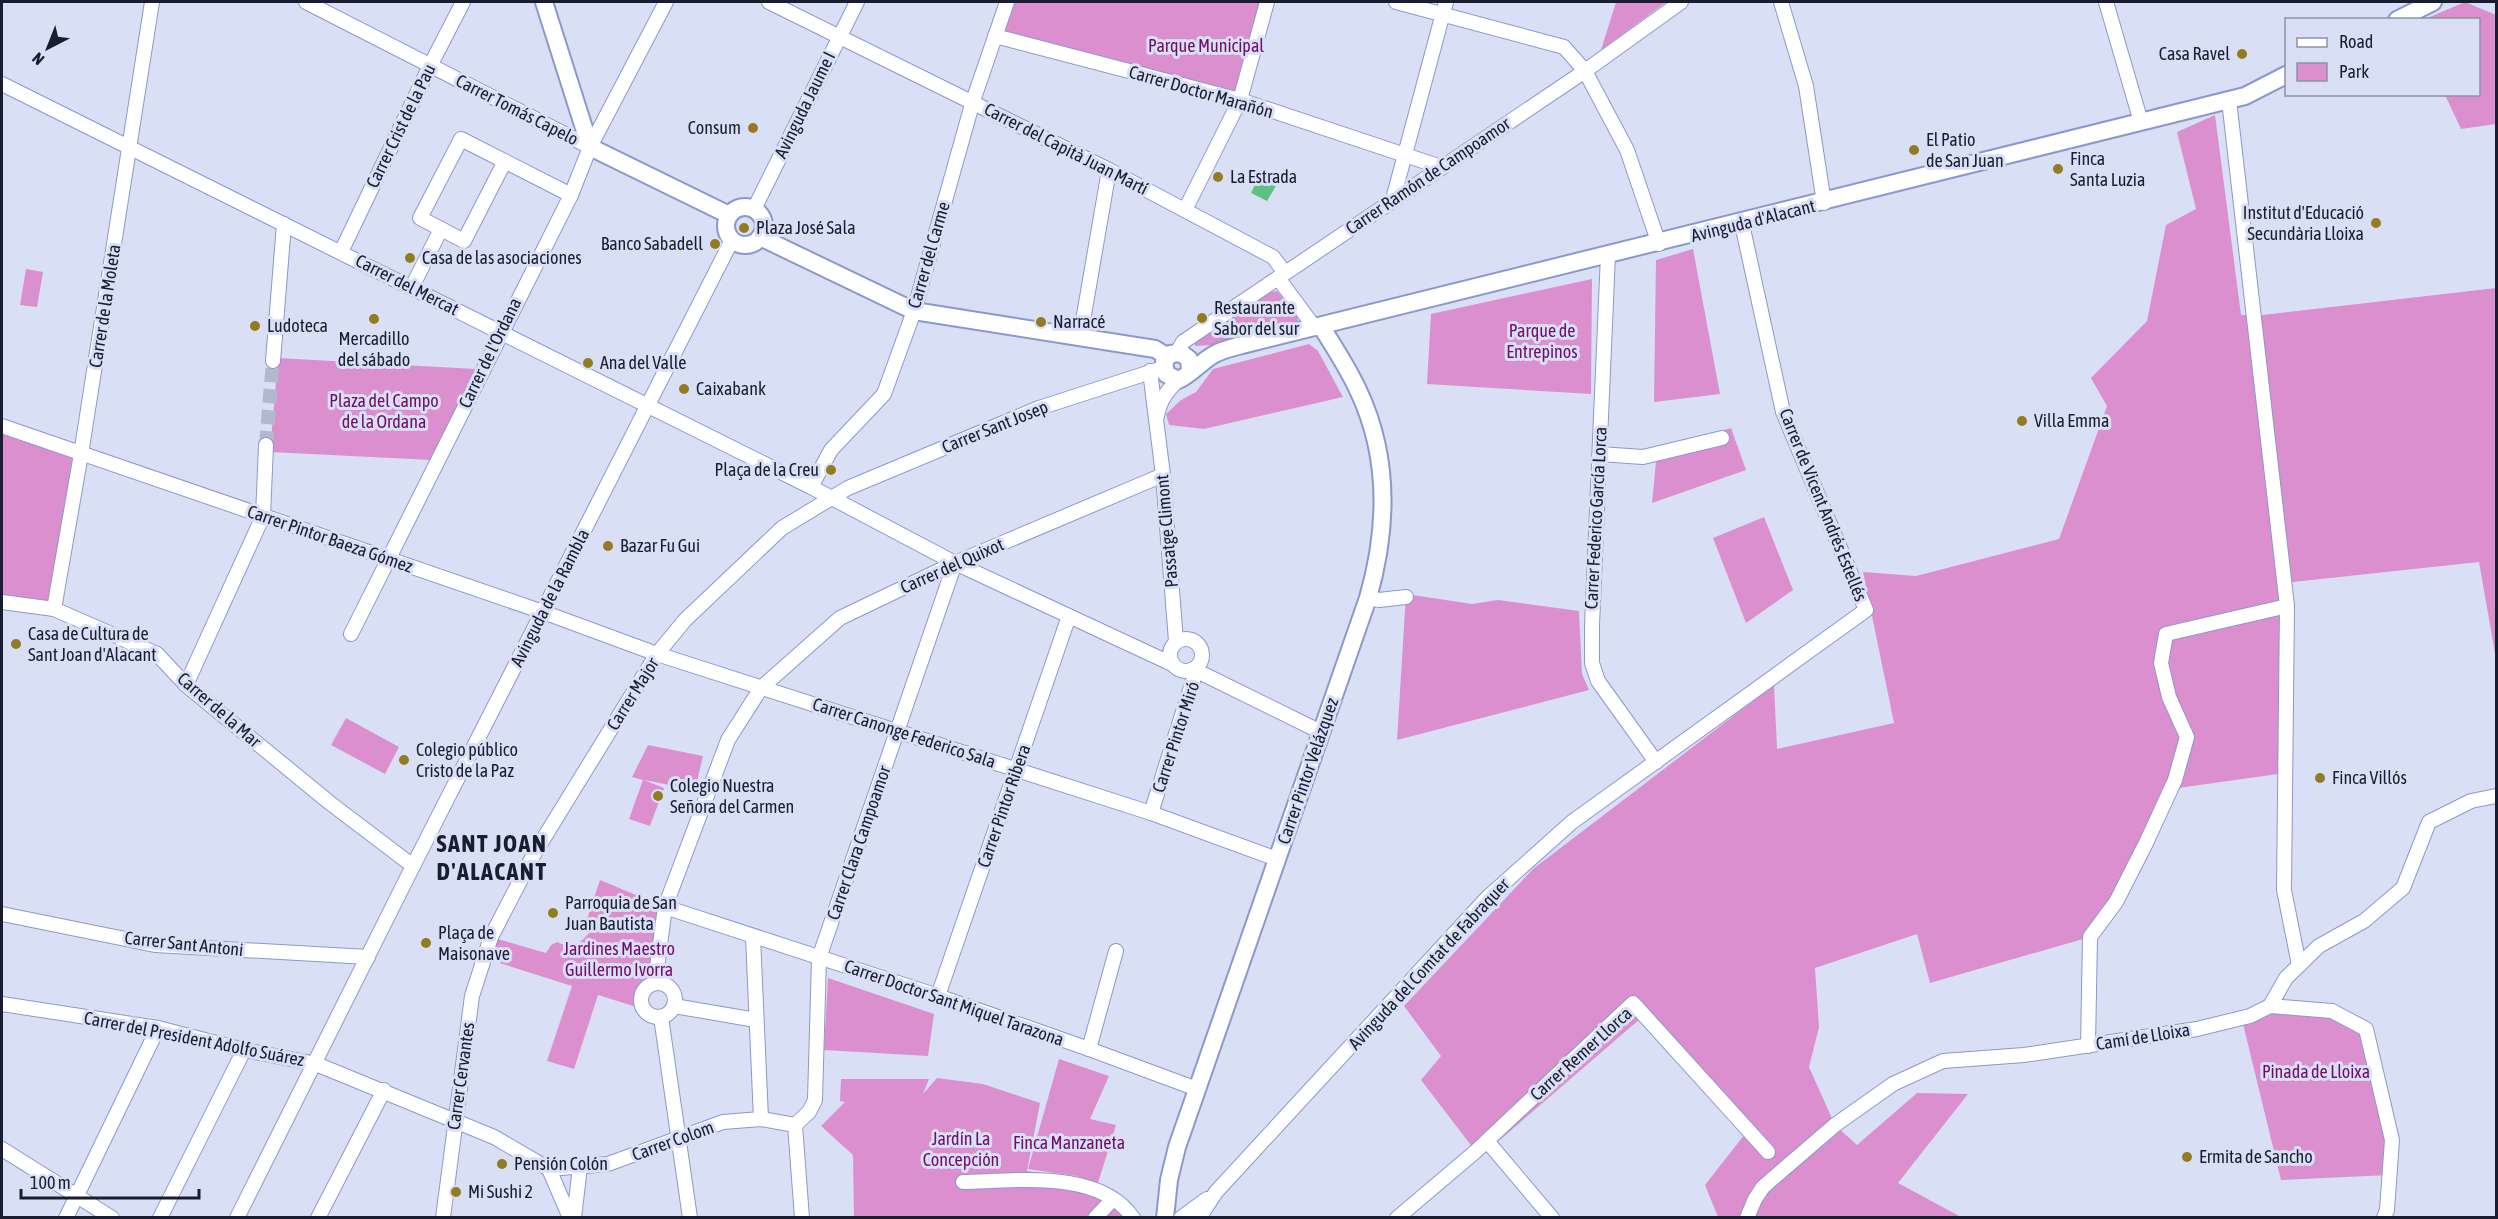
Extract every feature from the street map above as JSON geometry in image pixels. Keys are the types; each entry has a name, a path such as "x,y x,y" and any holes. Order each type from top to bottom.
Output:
{"street":[{"name":"Carrer de la Moleta","path":"54,609 81,454 152,2"},
{"name":"Carrer Tomás Capelo","path":"306,2 729,215"},
{"name":"Carrer Crist de la Pau","path":"341,252 463,2"},
{"path":"544,2 590,147"},
{"name":"Carrer de l'Ordana","path":"351,634 571,195 590,147 666,2"},
{"name":"Carrer del Capità Juan Martí","path":"769,2 973,101 1273,257 1282,276 1318,327"},
{"name":"Avinguda Jaume I","path":"754,209 857,2"},
{"name":"Carrer del Carme","path":"811,487 831,450 884,394 914,311 973,101 1007,2"},
{"path":"1185,210 1240,100 1266,2"},
{"path":"1396,2 1444,8 1564,47 1585,71 1627,150 1659,244"},
{"name":"Carrer Ramón de Campoamor","path":"1173,365 1183,342 1585,71 1681,2"},
{"path":"1781,2 1806,86 1824,203"},
{"path":"2106,2 2141,122"},
{"path":"2401,18 2433,2"},
{"path":"1393,199 1444,8"},
{"name":"Carrer Doctor Marañón","path":"995,36 1240,100 1441,167"},
{"name":"Avinguda d'Alacant","path":"1173,365 2246,96 2285,76"},
{"name":"Carrer del Mercat","path":"2,84 811,487"},
{"path":"2229,100 2287,606 2284,890 2300,965"},
{"path":"505,161 464,241 420,218 461,139 505,161 571,195"},
{"path":"1080,338 1109,170"},
{"path":"737,208 754,209 762,217 764,227 760,237 751,244 739,244 732,240 727,232 726,224 729,215 737,208"},
{"path":"273,361 284,224"},
{"name":"Carrer de Vicent Andrés Estellés","path":"1742,224 1783,412 1866,610"},
{"path":"412,287 441,229"},
{"path":"760,237 914,311 1155,349 1173,365"},
{"name":"Avinguda de la Rambla","path":"237,1218 413,866 732,240"},
{"name":"Carrer Federico García Lorca","path":"1608,255 1592,663 1598,681 1656,762"},
{"name":"Carrer Pintor Velázquez","path":"1166,1218 1169,1179 1177,1147 1368,598 1381,548 1384,495 1380,462 1370,419 1359,391 1318,327"},
{"name":"Passatge Climont","path":"1156,421 1159,404 1167,391 1173,365"},
{"name":"Passatge Climont","path":"1173,365 1152,404 1163,475 1176,642"},
{"name":"Carrer Sant Josep","path":"831,498 848,488 1039,408 1173,365"},
{"name":"Carrer Pintor Baeza Gómez","path":"2,426 543,612 657,654"},
{"path":"1600,454 1643,457 1722,438"},
{"path":"186,685 263,516 266,445"},
{"name":"Carrer del Quixot","path":"655,983 665,907 728,740 761,688 840,618 955,563 1163,475"},
{"path":"811,487 955,563 1172,664 1179,670 1195,670 1321,732"},
{"name":"Carrer Major","path":"491,937 534,854 657,654 685,620 782,528 831,498"},
{"name":"Carrer Clara Campoamor","path":"795,1125 809,1112 815,1100 819,958 955,563"},
{"path":"1368,598 1380,600 1406,597"},
{"name":"Carrer de la Mar","path":"2,602 54,609 157,654 186,685 330,803 413,866"},
{"path":"2088,1046 2090,937 2116,902 2146,843 2175,780 2187,737 2169,697 2162,663 2166,634 2287,606"},
{"name":"Avinguda del Comtat de Fabraquer","path":"1199,1218 1216,1192 1487,897 1572,822 1866,610"},
{"name":"Carrer Pintor Ribera","path":"938,996 1069,616"},
{"path":"1172,664 1170,653 1176,642 1188,639 1199,646 1202,651 1201,661 1195,670"},
{"name":"Carrer Canonge Federico Sala","path":"657,654 1151,813"},
{"name":"Carrer Pintor Miró","path":"1195,670 1151,813 1277,859"},
{"path":"2384,1218 2392,1140 2366,1029 2332,1011 2270,1006 2286,978 2319,946 2364,921 2403,888 2429,822 2471,801 2496,796"},
{"name":"Carrer Doctor Sant Miquel Tarazona","path":"665,907 938,996 1197,1089"},
{"name":"Carrer Sant Antoni","path":"2,914 154,945 368,957"},
{"name":"Carrer Cervantes","path":"442,1216 472,996 491,937"},
{"path":"753,937 761,1119"},
{"name":"Carrer Doctor Sant Miquel Tarazona","path":"1089,1049 1116,951"},
{"path":"655,983 663,984 672,990 674,1006 668,1014 661,1017 649,1015 643,1009 640,998 643,991 655,983"},
{"name":"Carrer Remer Llorca","path":"1397,1218 1487,1141 1633,1003 1768,1152"},
{"name":"Carrer del President Adolfo Suárez","path":"2,1004 158,1028 244,1050 316,1064 455,1120"},
{"path":"674,1006 756,1020"},
{"name":"Camí de Lloixa","path":"1748,1218 1755,1199 1763,1187 1835,1125 1893,1084 1943,1061 2024,1055 2198,1029 2250,1016 2270,1006"},
{"path":"661,1017 690,1218"},
{"path":"66,1218 158,1028"},
{"path":"160,1218 244,1050"},
{"path":"318,1218 384,1090"},
{"name":"Carrer Colom","path":"549,1169 608,1164 723,1122 761,1119 795,1125"},
{"path":"455,1120 494,1137 549,1169 572,1218"},
{"path":"795,1125 802,1218"},
{"path":"1487,1141 1552,1218"},
{"path":"2,1149 112,1218"},
{"path":"572,1218 579,1167"},
{"path":"963,1182 1044,1180 1092,1187 1126,1207 1133,1218"},
{"name":"Avinguda del Comtat de Fabraquer","path":"1181,1218 1216,1192"},
{"path":"1095,1218 1113,1199"}],"green space":[{"name":"Parque Municipal","path":"1007,2 1267,2 1240,100 995,36"},
{"path":"1616,2 1666,2 1601,50"},
{"path":"2465,2 2496,15 2496,124 2461,129 2445,96 2480,96 2480,18 2427,18"},
{"path":"2215,115 2241,315 2263,315 2496,288 2496,659 2479,562 2284,583 2285,773 2171,789 2090,937 1930,983 1917,934 1815,968 1819,1027 1809,1067 1835,1125 1857,1145 1917,1093 1968,1094 1898,1183 1961,1217 1718,1217 1705,1185 1745,1134 1640,1019 1480,1157 1421,1080 1441,1056 1404,1006 1533,869 1774,685 1777,749 1894,723 1863,572 1916,576 2059,539 2107,406 2091,378 2147,321 2166,225 2196,209 2177,132"},
{"path":"1693,249 1720,394 1654,402 1656,260"},
{"path":"26,269 43,272 37,307 20,305"},
{"name":"Parque de Entrepinos","path":"1592,279 1591,394 1427,384 1431,314"},
{"path":"1277,291 1298,317 1297,324 1213,345 1195,346 1195,342 1269,292"},
{"path":"1309,344 1318,351 1343,397 1204,429 1169,425 1166,414 1181,400 1196,392 1213,369"},
{"name":"Plaza del Campo de la Ordana","path":"278,358 475,369 431,460 270,452"},
{"path":"2,426 81,454 54,609 2,602"},
{"path":"1731,428 1746,470 1652,503 1657,451"},
{"path":"1764,517 1793,590 1746,623 1713,538"},
{"path":"1406,594 1472,604 1498,600 1579,611 1582,674 1589,690 1397,740"},
{"path":"346,718 399,747 385,774 331,745"},
{"path":"648,745 703,756 695,790 644,780 664,788 650,826 629,819 643,780 632,777"},
{"name":"Jardines Maestro Guillermo Ivorra","path":"600,880 665,907 655,983 643,993 643,1009 598,995 574,1069 547,1061 572,986 484,958 491,937 546,953 551,945 557,942 567,945 578,943 589,933 587,919"},
{"path":"828,978 934,1014 928,1056 824,1050"},
{"name":"Pinada de Lloixa","path":"2332,1011 2366,1029 2392,1140 2389,1175 2281,1180 2243,1024 2272,1014"},
{"name":"Finca Manzaneta","path":"1059,1059 1109,1076 1090,1119 1116,1125 1098,1183 1077,1176 1028,1169"},
{"name":"Jardín La Concepción","path":"937,1078 983,1084 1040,1103 1027,1171 1066,1176 1113,1199 1139,1217 854,1217 853,1155 821,1126 845,1102 840,1101 841,1079 929,1079 923,1094"}],"shaded area":[{"path":"1262,170 1276,175 1273,181 1277,184 1267,201 1251,193"}],"tunnel":[{"path":"266,445 273,361"}],"place":[{"name":"Casa Ravel","path":"2242,54"},
{"name":"Consum","path":"753,128"},
{"name":"El Patio de San Juan","path":"1914,150"},
{"name":"Finca Santa Luzia","path":"2058,169"},
{"name":"La Estrada","path":"1218,177"},
{"name":"Institut d'Educació Secundària Lloixa","path":"2376,223"},
{"name":"Plaza José Sala","path":"744,228"},
{"name":"Banco Sabadell","path":"715,244"},
{"name":"Casa de las asociaciones","path":"410,258"},
{"name":"Restaurante Sabor del sur","path":"1202,318"},
{"name":"Mercadillo del sábado","path":"374,319"},
{"name":"Narracé","path":"1041,322"},
{"name":"Ludoteca","path":"255,326"},
{"name":"Ana del Valle","path":"588,363"},
{"name":"Caixabank","path":"684,389"},
{"name":"Villa Emma","path":"2022,421"},
{"name":"Plaça de la Creu","path":"831,470"},
{"name":"Bazar Fu Gui","path":"608,546"},
{"name":"Casa de Cultura de Sant Joan d'Alacant","path":"16,644"},
{"name":"Colegio público Cristo de la Paz","path":"404,760"},
{"name":"Finca Villós","path":"2320,778"},
{"name":"Colegio Nuestra Señora del Carmen","path":"658,796"},
{"name":"Parroquia de San Juan Bautista","path":"553,913"},
{"name":"Plaça de Maisonave","path":"426,943"},
{"name":"Ermita de Sancho","path":"2187,1157"},
{"name":"Pensión Colón","path":"502,1164"},
{"name":"Mi Sushi 2","path":"456,1192"}],"district":[{"name":"SANT JOAN D'ALACANT","path":"492,858"}]}
